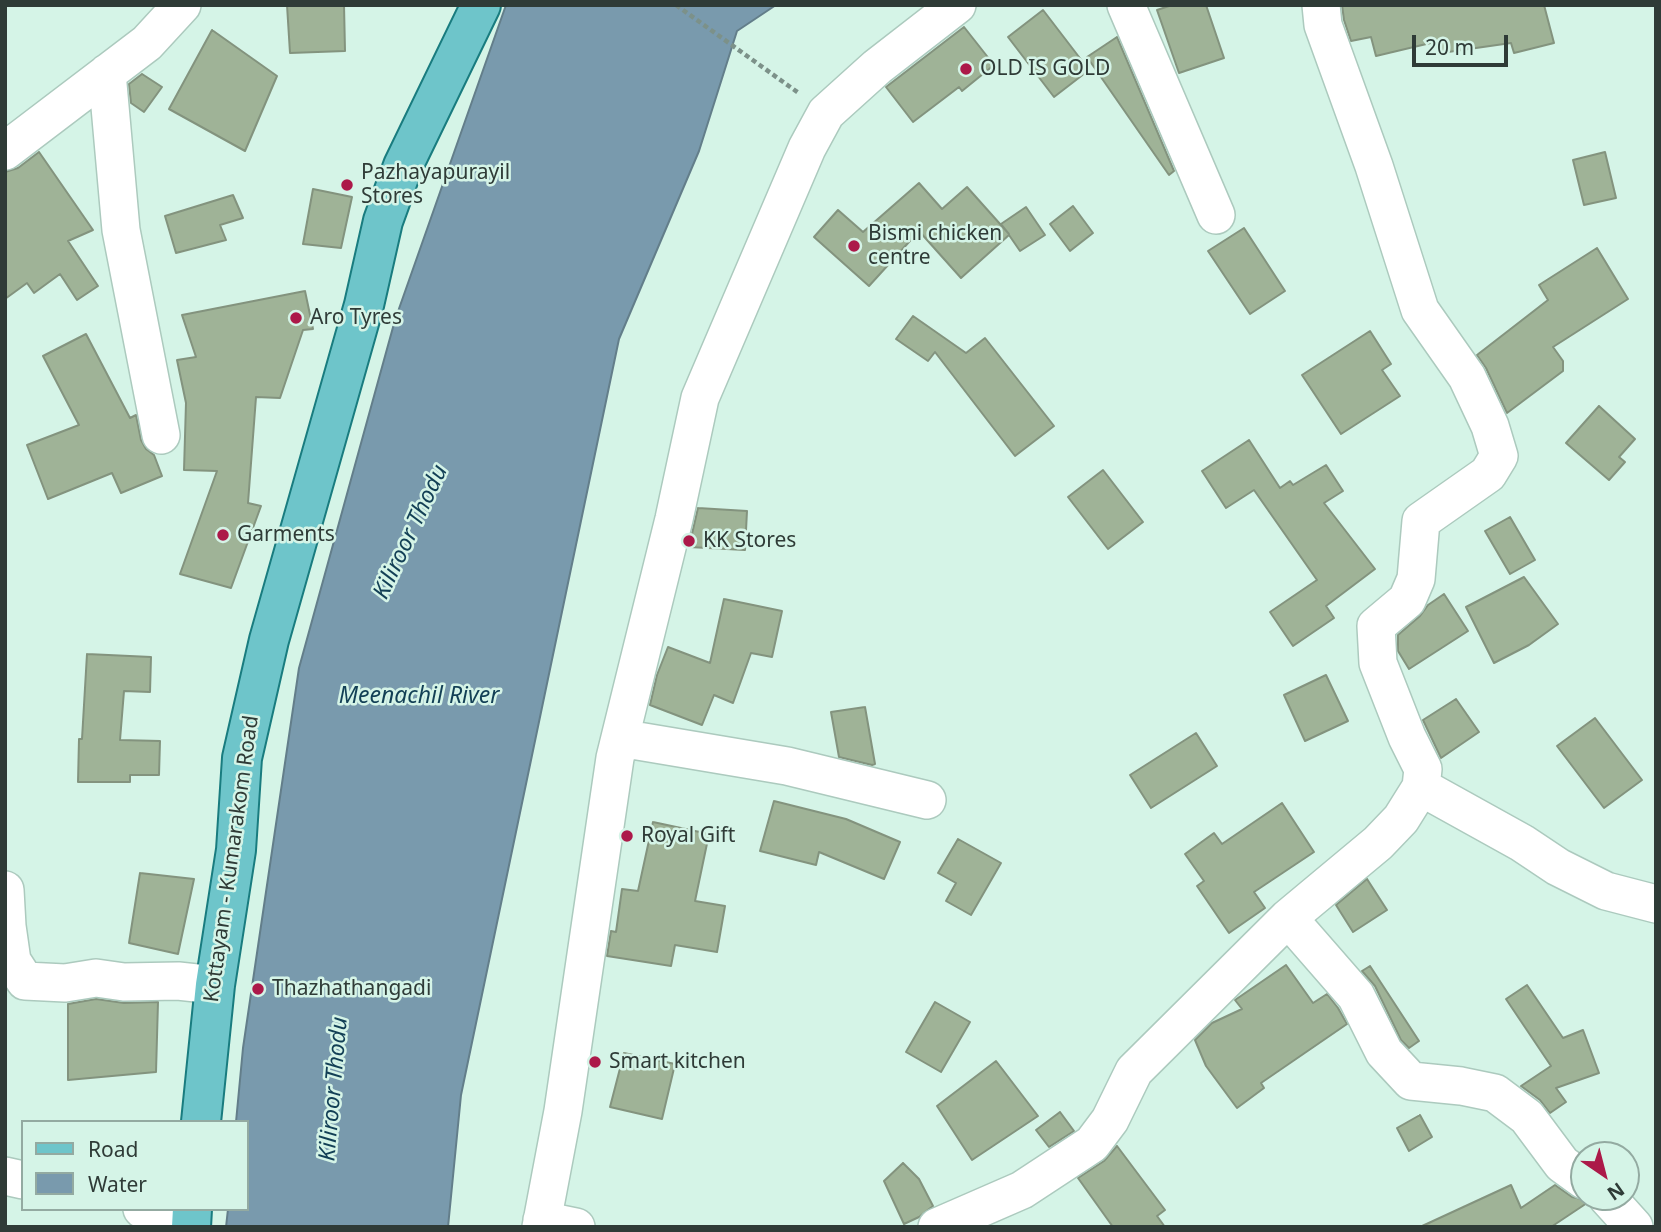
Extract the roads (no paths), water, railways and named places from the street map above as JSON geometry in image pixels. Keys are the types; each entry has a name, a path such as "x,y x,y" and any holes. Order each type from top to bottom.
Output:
{"main road":[{"name":"Kottayam - Kumarakom Road","path":"201,1120 215,985 236,850 242,758 269,640 364,305 383,221 411,148 481,5"}],"street":[{"path":"5,151 147,43 182,5"},
{"path":"553,1224 563,1111 615,758 674,519 700,398 807,148 826,113 877,67 957,5"},
{"path":"1126,5 1216,215"},
{"path":"936,1227 1022,1190 1091,1144 1110,1120 1134,1070 1288,918 1378,843 1401,818 1421,788 1423,769 1406,737 1378,663 1376,626 1407,600 1416,579 1421,521 1489,474 1499,456 1490,426 1467,377 1420,310 1374,166 1323,25 1321,5"},
{"path":"107,73 121,230 161,435"},
{"path":"620,738 787,766 928,800"},
{"path":"1421,788 1522,843 1558,867 1606,891 1656,904"},
{"path":"5,890 12,961 25,981 65,983 96,978 124,982 178,981 215,985"},
{"path":"1288,918 1356,996 1384,1052 1411,1081 1461,1086 1495,1093 1527,1117 1562,1164 1570,1170"},
{"path":"152,1211 191,1219"},
{"path":"1620,1211 1634,1227"}],"water":[{"name":"Meenachil River","path":"506,5 776,5 737,31 699,151 619,339 461,1095 448,1227 226,1227 228,1211 248,1211 248,1120 236,1120 243,1048 299,668 395,320"}],"place":[{"name":"OLD IS GOLD","path":"966,69"},
{"name":"Pazhayapurayil Stores","path":"347,185"},
{"name":"Bismi chicken centre","path":"854,246"},
{"name":"Aro Tyres","path":"296,318"},
{"name":"Garments","path":"223,535"},
{"name":"KK Stores","path":"689,541"},
{"name":"Royal Gift","path":"627,836"},
{"name":"Thazhathangadi","path":"258,989"},
{"name":"Smart kitchen","path":"595,1062"}],"water label":[{"name":"Kiliroor Thodu","path":"411,532"},
{"name":"Kiliroor Thodu","path":"334,1089"}]}
